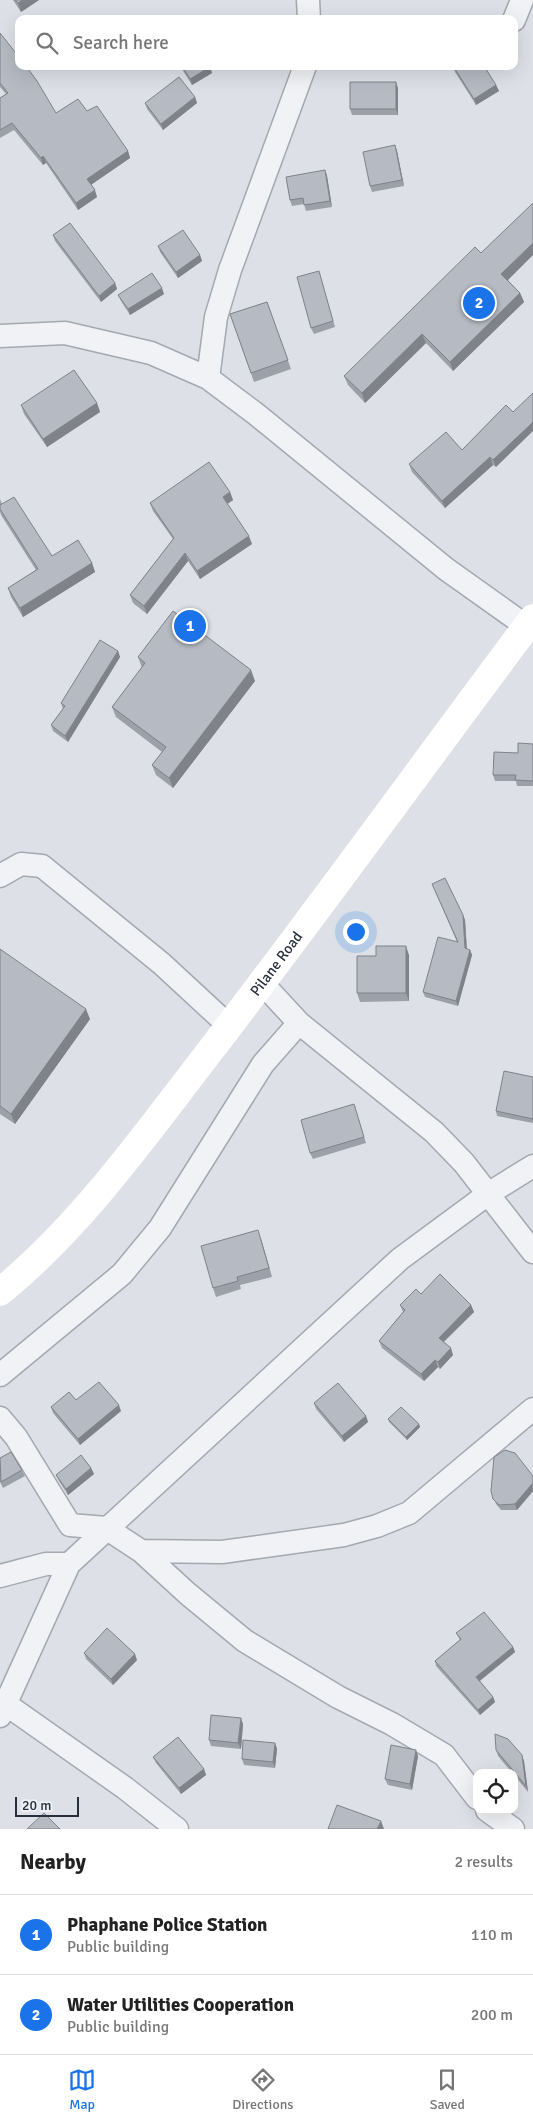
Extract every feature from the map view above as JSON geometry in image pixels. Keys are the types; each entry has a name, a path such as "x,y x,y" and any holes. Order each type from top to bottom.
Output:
{"main road":[{"name":"Pilane Road","path":"0,1292 27,1270 118,1171 263,984 530,622"}],"street":[{"path":"308,0 309,15"},
{"path":"517,15 522,0"},
{"path":"518,22 533,22"},
{"path":"208,378 216,317 230,270 303,70"},
{"path":"0,336 65,333 151,352 208,378 256,414 446,568 530,622"},
{"path":"0,876 21,864 42,866 162,964 229,1026"},
{"path":"263,984 299,1023 434,1132 464,1163 533,1252"},
{"path":"0,1375 122,1274 160,1228 263,1064 299,1023"},
{"path":"178,1829 125,1788 3,1710 48,1606 69,1564 400,1259 488,1194 533,1166"},
{"path":"142,1551 222,1552 344,1535 377,1526 409,1513 423,1503 533,1409"},
{"path":"0,1418 16,1437 70,1525 106,1528 142,1551 188,1594 245,1642 338,1697 392,1724 444,1755 473,1793"},
{"path":"0,1576 46,1564 69,1564"},
{"path":"492,1814 513,1829"}],"building":[{"path":"0,33 15,52 15,70 29,70 56,113 78,99 87,111 97,106 128,151 87,179 95,190 76,203 43,156 41,158 12,123 0,130 0,98 8,93 0,83"},
{"path":"184,70 205,70 190,79"},
{"path":"456,70 487,70 496,85 474,99"},
{"path":"179,77 195,97 161,124 145,103"},
{"path":"350,82 396,82 396,109 350,109"},
{"path":"395,145 402,180 370,186 363,152"},
{"path":"325,170 330,201 304,205 303,198 290,200 286,177"},
{"path":"533,203 533,243 501,274 520,293 450,362 422,334 362,393 344,376 475,247 481,253"},
{"path":"70,223 115,283 99,296 53,235"},
{"path":"183,230 200,255 176,272 158,246"},
{"path":"319,271 333,321 311,328 297,277"},
{"path":"152,273 162,288 128,309 118,295"},
{"path":"267,302 288,360 251,373 230,314"},
{"path":"74,370 97,403 43,439 21,405"},
{"path":"533,393 533,422 493,460 490,457 442,501 409,464 446,432 462,450 506,405 513,412"},
{"path":"209,462 230,492 223,497 249,536 197,571 185,553 144,606 130,595 174,538 150,503"},
{"path":"14,497 52,556 78,540 92,563 20,608 8,588 38,569 0,509 0,505"},
{"path":"173,611 251,670 169,778 152,765 166,747 112,707 145,663 138,657"},
{"path":"100,640 118,651 65,736 51,725 65,706 61,703"},
{"path":"518,743 533,744 533,781 515,780 516,775 493,775 494,752 518,753"},
{"path":"445,878 463,915 465,948 470,950 456,1001 423,992 438,937 458,942 432,884"},
{"path":"376,946 406,946 406,993 357,993 357,956 376,956"},
{"path":"0,949 86,1009 11,1114 0,1106"},
{"path":"504,1071 533,1077 533,1119 496,1111"},
{"path":"354,1104 364,1137 310,1153 301,1120"},
{"path":"258,1230 269,1268 237,1277 238,1281 213,1288 201,1246"},
{"path":"440,1274 471,1305 439,1338 451,1348 438,1362 435,1360 421,1374 379,1341 405,1310 400,1305 416,1289 421,1294"},
{"path":"99,1382 119,1405 78,1439 51,1407 69,1392 76,1400"},
{"path":"338,1383 366,1416 342,1436 314,1403"},
{"path":"401,1407 419,1424 406,1437 388,1419"},
{"path":"505,1450 515,1453 533,1476 533,1484 515,1504 499,1505 493,1499 491,1491 494,1457"},
{"path":"11,1452 22,1470 1,1482 0,1458"},
{"path":"81,1455 91,1468 66,1489 56,1475"},
{"path":"484,1612 513,1647 476,1677 493,1697 478,1710 435,1661 461,1639 456,1633"},
{"path":"107,1628 135,1654 111,1679 84,1653"},
{"path":"211,1715 241,1718 238,1743 209,1740"},
{"path":"495,1734 508,1739 522,1755 526,1786 518,1776 518,1769 512,1769 496,1750"},
{"path":"178,1737 204,1769 179,1788 153,1757"},
{"path":"243,1740 275,1743 273,1762 242,1759"},
{"path":"391,1745 416,1750 410,1784 385,1779"},
{"path":"337,1805 381,1821 377,1829 328,1829"},
{"path":"44,1813 60,1829 27,1829"}],"place":[{"name":"Water Utilities Cooperation","path":"479,303"},
{"name":"Phaphane Police Station","path":"190,626"}]}
